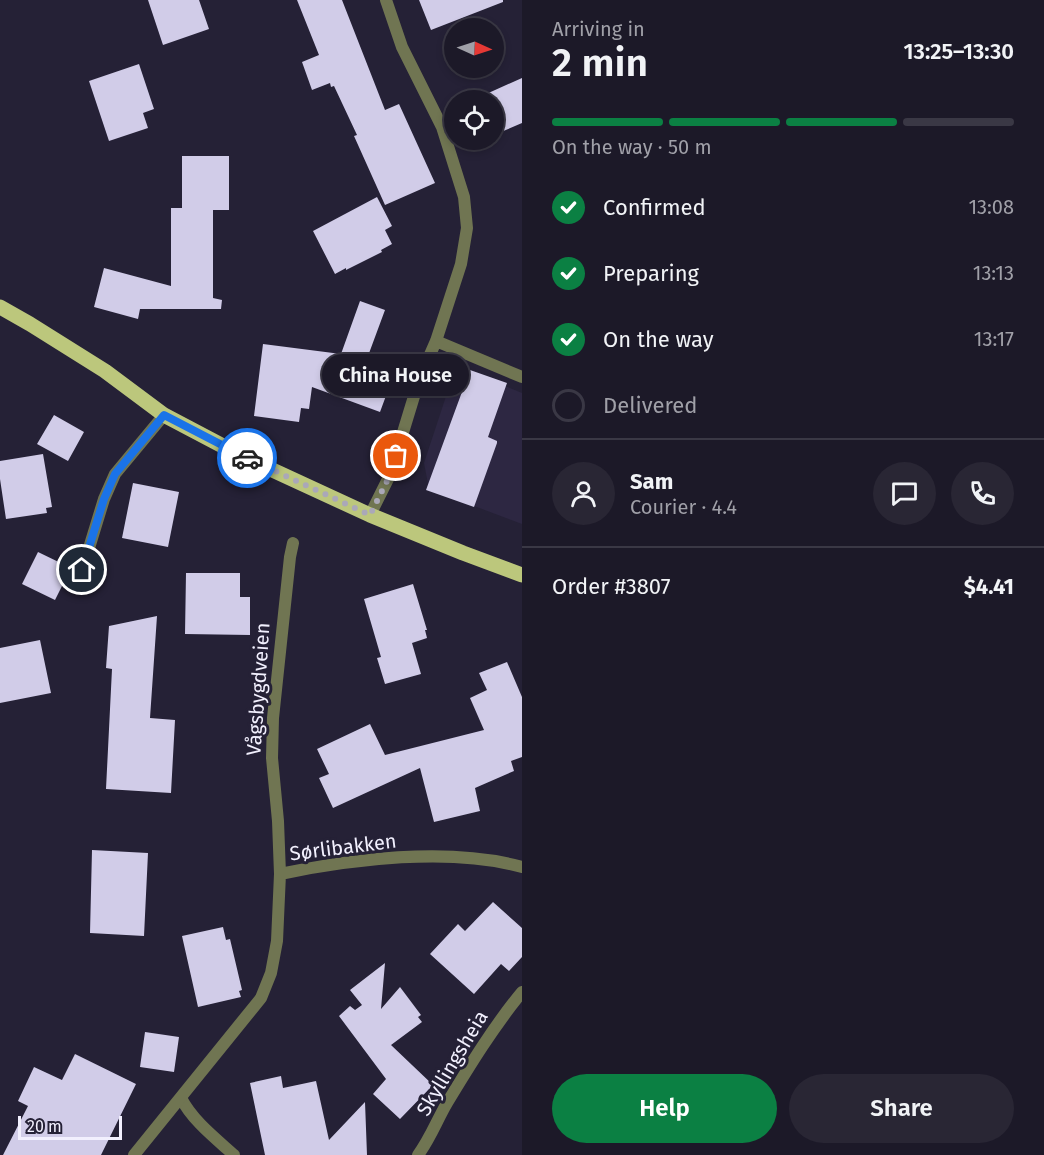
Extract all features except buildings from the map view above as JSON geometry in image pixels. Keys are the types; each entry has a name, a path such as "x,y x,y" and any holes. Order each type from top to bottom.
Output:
{"main road":[{"path":"0,307 105,371 164,415 238,454 370,515 522,575"}],"street":[{"path":"370,515 390,475 419,380 436,341 461,264 467,228 464,197 442,127 402,47 386,0"},
{"path":"436,341 522,377"},
{"path":"82,570 104,499 115,474 164,415"},
{"name":"Vågsbygdveien","path":"279,874 278,821 272,758 273,718 293,543"},
{"name":"Sørlibakken","path":"134,1155 261,998 271,973 277,941 279,874 354,861 447,856 496,860 522,867"},
{"name":"Skyllingsheia","path":"418,1155 428,1142 446,1105 502,1017 522,992"},
{"path":"181,1098 185,1106 205,1128 234,1155"}],"shaded area":[{"path":"456,366 522,393 522,524 429,489 424,463"}],"way so far":[{"path":"247,458 370,515 390,475 396,456"}],"place":[{"name":"China House","path":"396,456"}],"route":[{"path":"82,570 104,499 115,474 164,415 247,458"}]}
